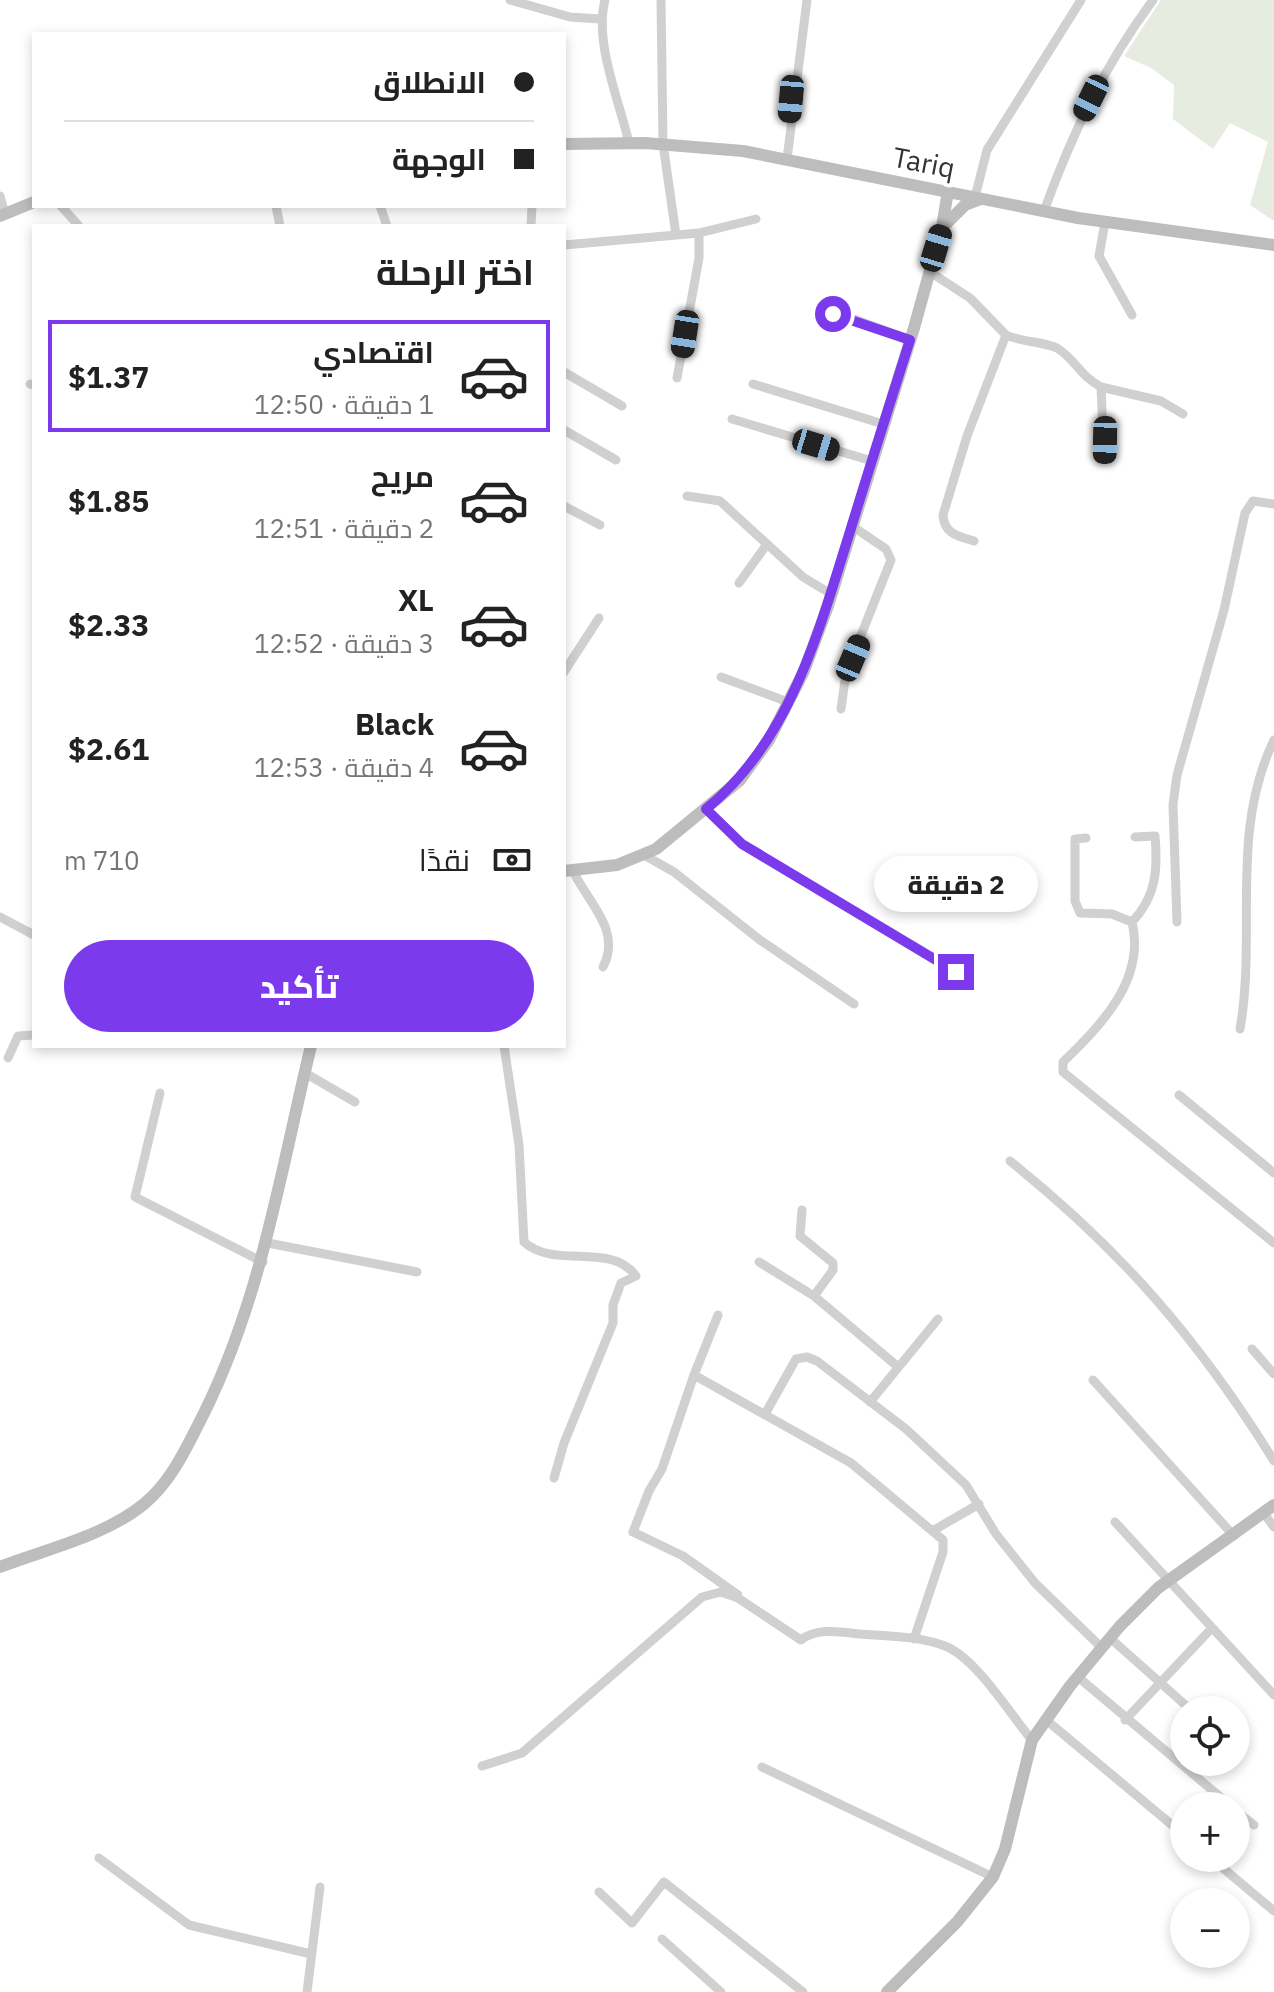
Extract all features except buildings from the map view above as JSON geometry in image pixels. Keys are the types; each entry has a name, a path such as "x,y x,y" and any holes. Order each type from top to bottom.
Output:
{"street":[{"path":"510,0 570,17 600,19"},
{"path":"605,0 600,19 629,143"},
{"path":"661,0 663,144 676,235"},
{"path":"787,159 807,0"},
{"path":"943,224 978,198 987,150 1081,0"},
{"path":"1044,211 1064,153 1091,98 1153,0"},
{"name":"Tariq","path":"566,144 663,144 787,159 1105,222 1274,245"},
{"path":"927,188 933,194 943,224"},
{"path":"603,967 611,951 609,929 568,871 617,865 644,855 740,780 769,740 811,655 831,594 930,272 948,191"},
{"path":"943,224 962,194"},
{"path":"0,196 3,215 32,203"},
{"path":"63,208 77,224"},
{"path":"566,245 699,233 756,219"},
{"path":"1105,222 1099,256 1132,315"},
{"path":"677,378 699,258 699,233"},
{"path":"930,272 970,298 1006,335 1026,343 1054,347 1068,356 1082,376 1101,387 1137,393 1183,414"},
{"path":"816,315 846,316 910,340"},
{"path":"974,541 952,534 945,526 943,515 967,436 1006,335"},
{"path":"566,373 622,406"},
{"path":"753,384 883,424"},
{"path":"1101,387 1104,396 1104,457"},
{"path":"732,419 872,461"},
{"path":"566,431 616,460"},
{"path":"687,496 720,501 803,577 831,594"},
{"path":"1177,922 1173,805 1177,775 1220,623 1245,513 1253,501 1274,504"},
{"path":"566,507 600,525"},
{"path":"841,709 846,673 891,560 886,549 852,526"},
{"path":"739,583 767,544"},
{"path":"566,669 599,618"},
{"path":"721,677 788,702"},
{"path":"1240,1029 1247,975 1244,876 1248,834 1261,769 1274,740"},
{"path":"706,809 742,844 956,972"},
{"path":"1132,922 1143,910 1155,884 1155,836 1135,837"},
{"path":"1086,838 1075,839 1075,901 1080,913 1112,914 1132,922"},
{"path":"644,855 674,872 760,940 854,1004"},
{"path":"0,917 32,934"},
{"path":"1132,922 1137,942 1132,966 1120,996 1103,1021 1063,1062 1063,1072 1274,1243"},
{"path":"8,1058 18,1036 32,1035"},
{"path":"0,1567 126,1517 167,1481 210,1403 263,1262 311,1048"},
{"path":"504,1048 519,1145 524,1242 540,1252 611,1260 636,1276 621,1283 613,1305 613,1323 564,1443 554,1478"},
{"path":"305,1073 355,1102"},
{"path":"160,1093 135,1197 263,1262"},
{"path":"1179,1095 1274,1173"},
{"path":"1010,1161 1110,1249 1148,1288 1214,1368 1274,1461"},
{"path":"802,1210 800,1236 833,1263 833,1270 814,1296"},
{"path":"268,1243 417,1272"},
{"path":"759,1262 814,1296 897,1366"},
{"path":"718,1315 662,1469 649,1491 633,1532 683,1556 777,1623 809,1634 836,1632 914,1639 945,1647 964,1659 1032,1740"},
{"path":"870,1402 938,1319"},
{"path":"1252,1349 1274,1374"},
{"path":"765,1414 790,1367 802,1357 817,1361 939,1459 979,1504 996,1534 1035,1583 1175,1696"},
{"path":"694,1375 851,1463 943,1540 943,1552 914,1639"},
{"path":"1093,1380 1234,1536"},
{"path":"934,1530 979,1504"},
{"path":"887,1992 965,1914 993,1877 1005,1849 1032,1740 1045,1719 1106,1643 1167,1581 1234,1536 1268,1508 1274,1527"},
{"path":"1115,1522 1274,1695"},
{"path":"482,1766 522,1753 702,1597 721,1592 738,1598 801,1640 809,1634"},
{"path":"1125,1720 1211,1629"},
{"path":"1078,1677 1125,1720 1214,1792"},
{"path":"1045,1719 1170,1823"},
{"path":"762,1767 993,1877"},
{"path":"1250,1822 1254,1825"},
{"path":"99,1858 189,1925 311,1954"},
{"path":"1228,1872 1274,1911"},
{"path":"599,1892 632,1923 664,1882 803,1992"},
{"path":"307,1992 320,1887"},
{"path":"662,1939 721,1992"}],"shaded area":[{"path":"1161,0 1274,0 1274,221 1250,205 1268,142 1230,123 1213,149 1173,119 1174,85 1151,68 1124,56"}],"route":[{"path":"833,314 910,340 811,655 769,740 740,780 706,809 742,844 956,972"}]}
